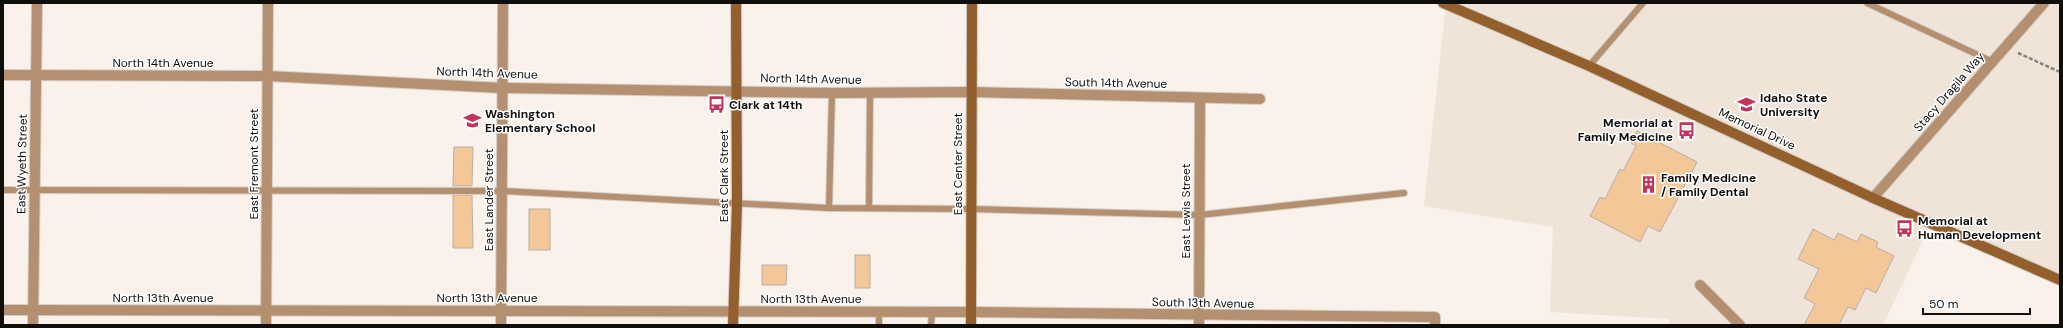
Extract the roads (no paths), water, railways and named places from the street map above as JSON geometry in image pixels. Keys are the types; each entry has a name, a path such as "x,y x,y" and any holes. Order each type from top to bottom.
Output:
{"street":[{"name":"East Wyeth Street","path":"33,325 37,3"},
{"name":"East Fremont Street","path":"266,325 268,3"},
{"name":"East Lander Street","path":"501,325 503,3"},
{"name":"East Clark Street","path":"733,325 737,204 736,3"},
{"name":"East Center Street","path":"971,325 972,3"},
{"name":"Memorial Drive","path":"1445,3 1588,66 1873,198 2060,280"},
{"name":"Stacy Dragila Way","path":"1873,198 2044,3"},
{"name":"North 14th Avenue","path":"3,75 267,76 502,88 737,90 832,93 971,92"},
{"name":"South 14th Avenue","path":"971,92 1260,99"},
{"name":"East Lewis Street","path":"1199,320 1200,98"},
{"path":"1700,285 1740,325"},
{"name":"North 13th Avenue","path":"3,310 971,312"},
{"name":"South 13th Avenue","path":"971,312 1199,320 1435,321"}],"lane":[{"path":"1588,66 1643,3"},
{"path":"1867,3 1993,62"},
{"path":"829,208 832,93"},
{"path":"869,208 870,93"},
{"path":"3,190 502,192 829,208 971,209 1199,215 1404,194"},
{"path":"879,312 879,325"},
{"path":"931,325 932,312"}],"place":[{"name":"Clark at 14th","path":"716,105"},
{"name":"Idaho State University","path":"1747,105"},
{"name":"Washington Elementary School","path":"472,121"},
{"name":"Memorial at Family Medicine","path":"1686,130"},
{"name":"Family Medicine / Family Dental","path":"1648,185"},
{"name":"Memorial at Human Development","path":"1905,228"}]}
